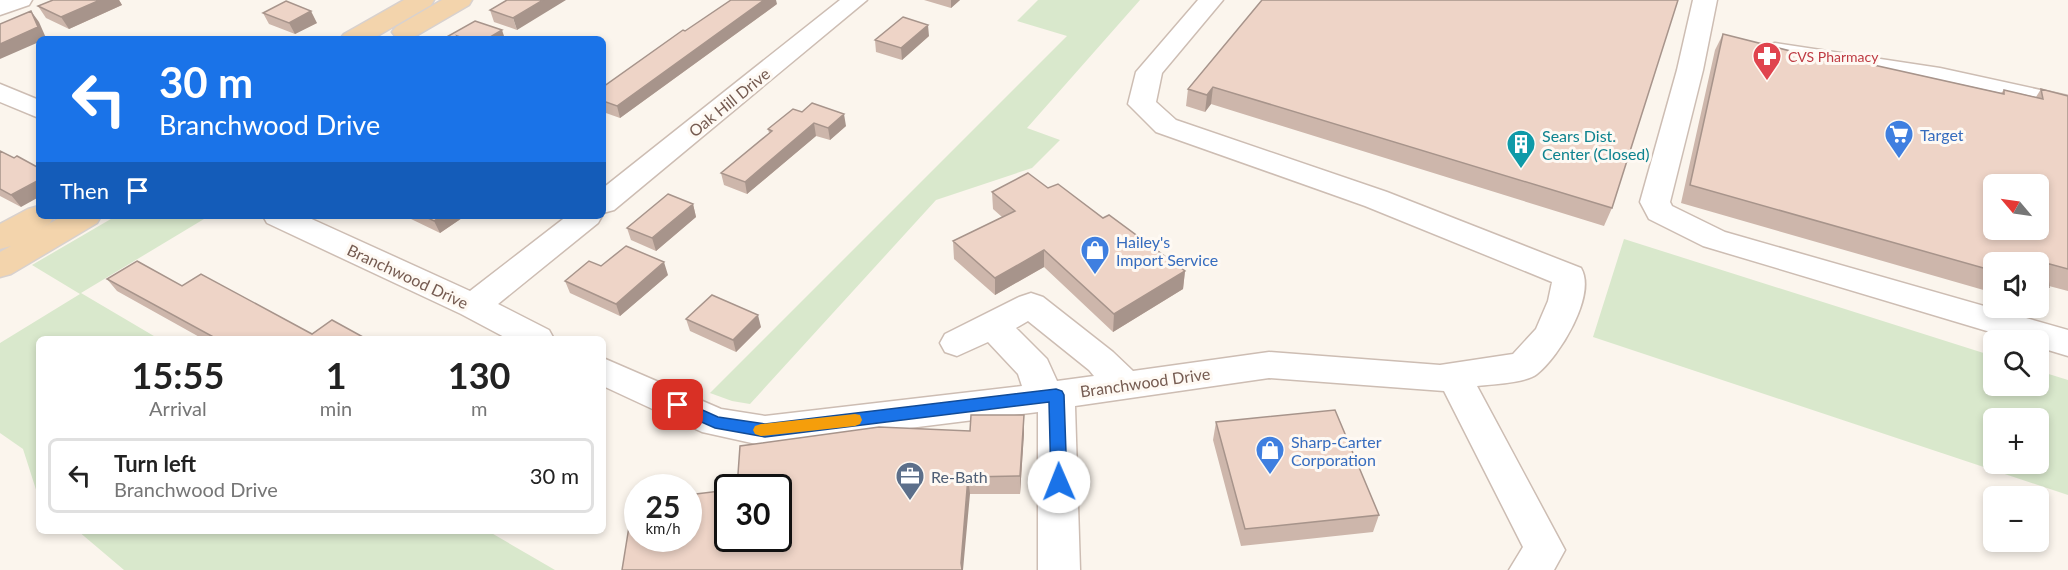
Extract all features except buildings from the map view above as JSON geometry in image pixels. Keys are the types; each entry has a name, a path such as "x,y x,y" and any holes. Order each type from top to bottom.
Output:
{"main road":[{"path":"358,36 422,0"},
{"path":"398,36 460,0"},
{"path":"0,238 36,218"},
{"path":"0,266 81,219"}],"street":[{"path":"0,9 20,0"},
{"name":"Oak Hill Drive","path":"606,201 855,0"},
{"name":"Branchwood Drive","path":"606,372 715,422 765,430 1050,396 1269,365 1440,378 1523,366 1551,335 1565,301 1569,276 1376,199 1166,126 1142,104 1149,72 1211,0"},
{"path":"1705,0 1724,39 1655,202 1660,213 1714,239 2068,343"},
{"path":"1724,39 1940,76 2068,104"},
{"path":"0,92 36,109"},
{"name":"Branchwood Drive","path":"284,219 473,306 531,336"},
{"path":"473,306 583,219"},
{"path":"957,343 1031,305 1101,361 1125,385"},
{"path":"992,325 1034,368 1050,396 1059,570"},
{"path":"1454,376 1545,550 1530,570"}],"green space":[{"path":"1038,0 1140,0 1027,128 1060,140 1032,168 936,200 750,404 732,401 710,393 1067,36 1017,21"},
{"path":"111,219 204,219 81,293 154,336 36,336 36,490 23,449 0,433 0,343 80,294 32,265"},
{"path":"1624,239 1983,353 1983,396 2049,396 2049,374 2068,380 2068,495 2049,489 2049,486 2041,486 2005,474 2049,474 2049,408 1983,408 1983,467 1593,337"},
{"path":"82,534 493,534 555,570 124,570"}],"slow traffic":[{"path":"761,430 855,420"}],"place":[{"name":"CVS Pharmacy","path":"1767,82"},
{"name":"Target","path":"1899,160"},
{"name":"Sears Dist. Center (Closed)","path":"1521,170"},
{"name":"Hailey's Import Service","path":"1095,276"},
{"name":"Sharp-Carter Corporation","path":"1270,476"},
{"name":"Re-Bath","path":"910,502"}],"route":[{"path":"678,405 715,422 765,430 1056,395 1059,482"}]}
